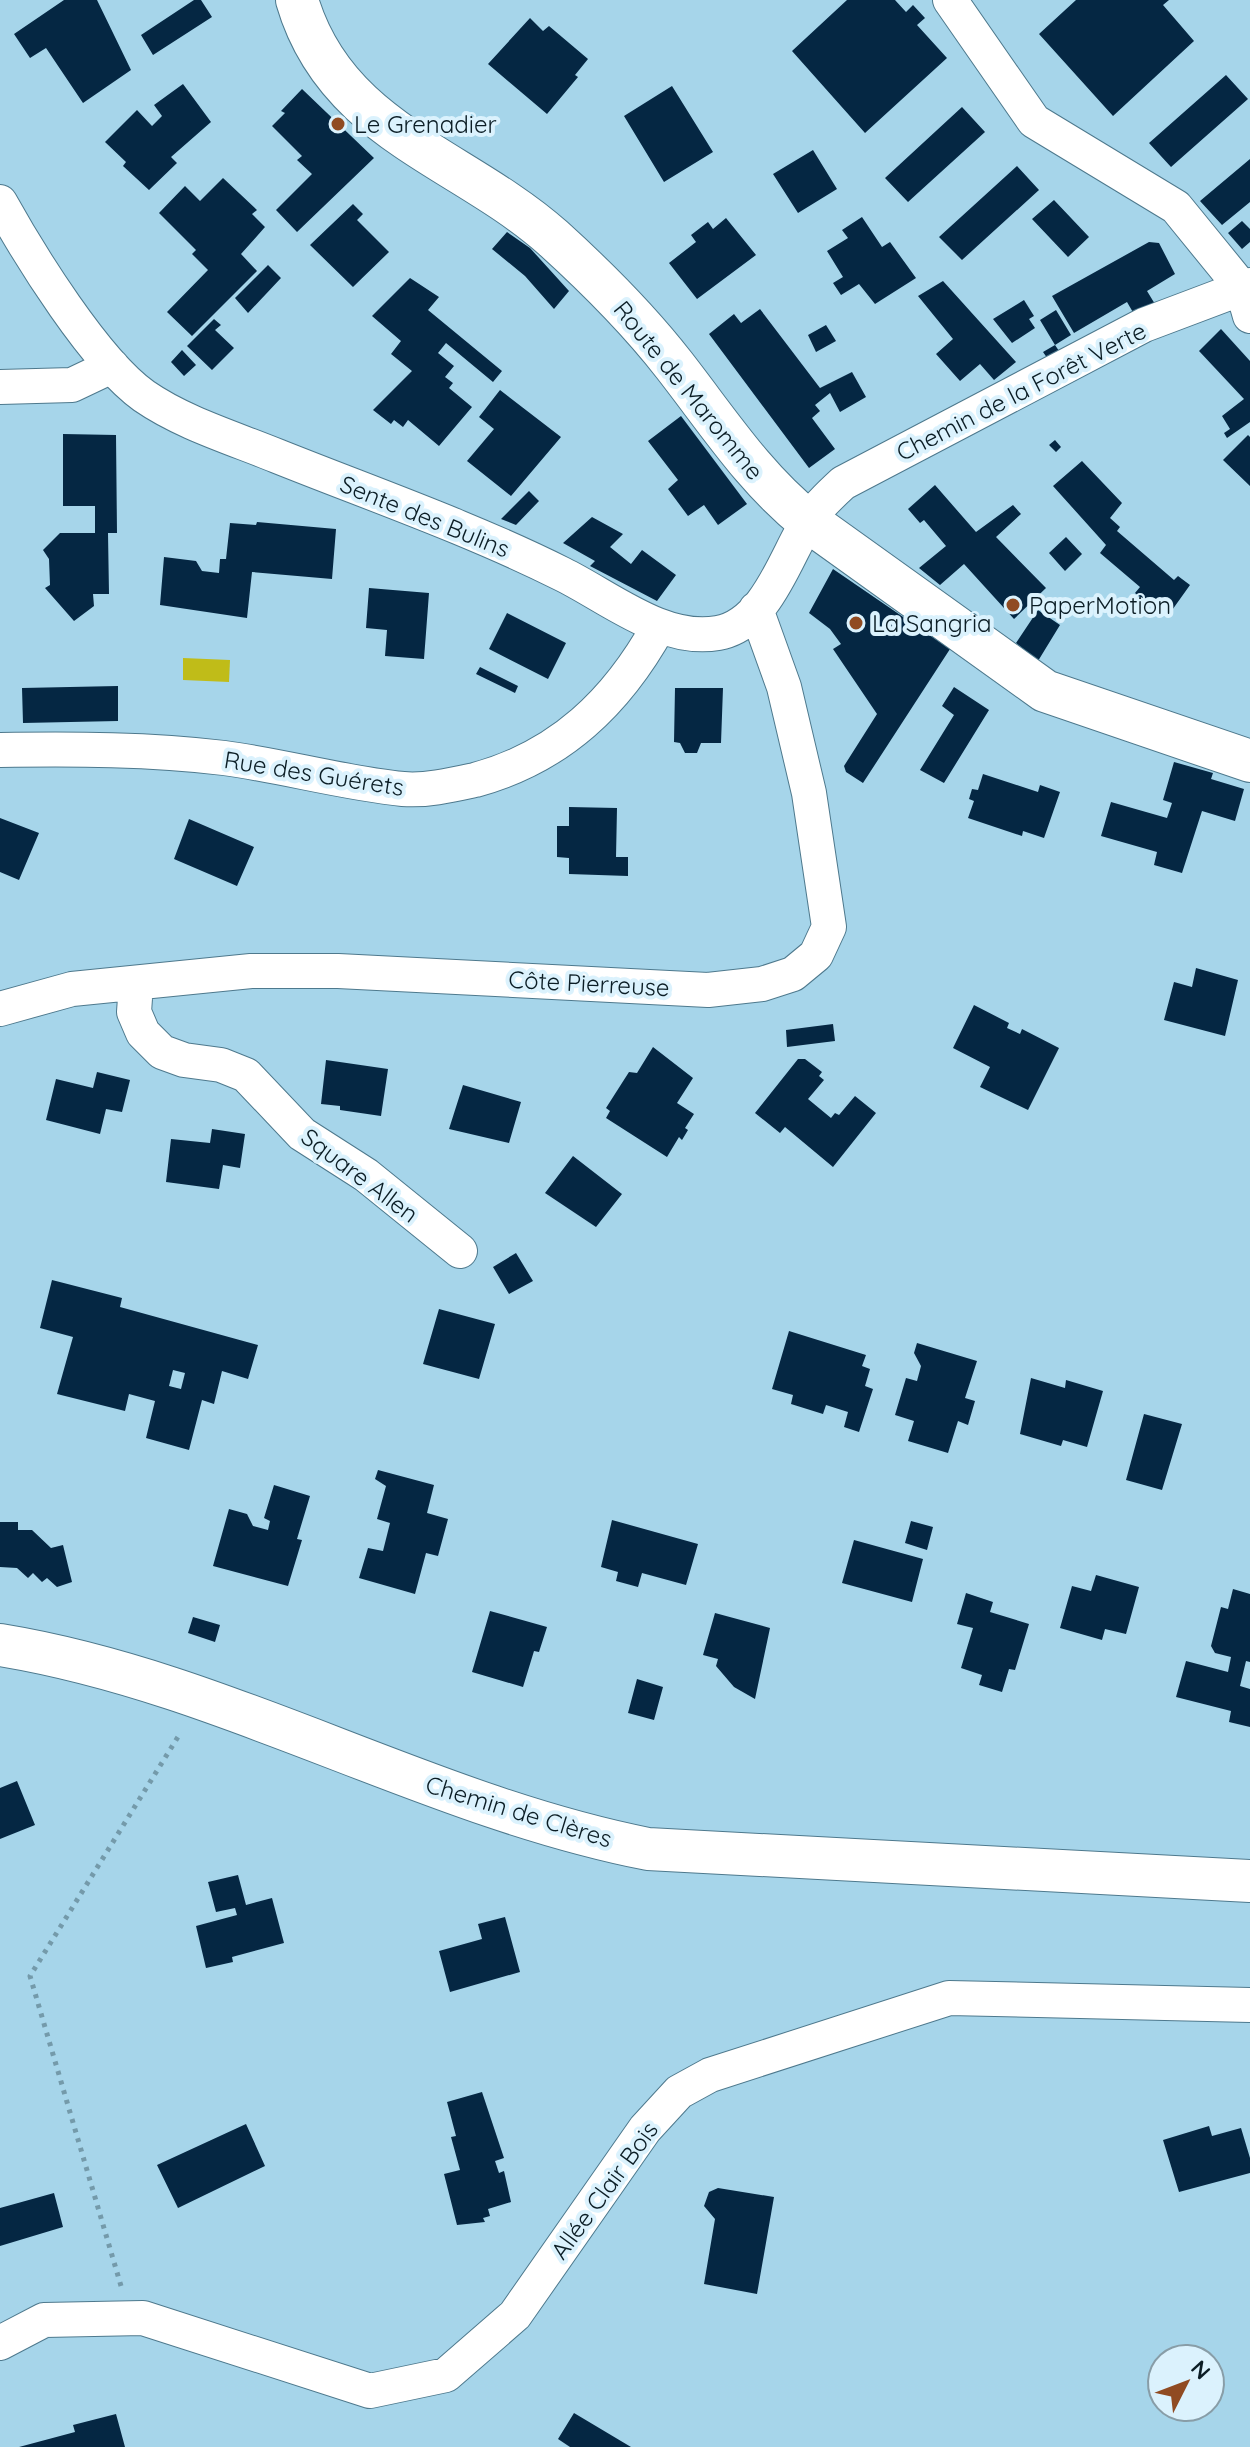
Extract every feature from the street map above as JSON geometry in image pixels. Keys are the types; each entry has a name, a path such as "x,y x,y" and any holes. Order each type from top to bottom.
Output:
{"street":[{"name":"Route de Maromme","path":"297,0 310,38 330,69 371,114 528,219 561,246 671,361 767,486 808,521 1045,691 1250,761"},
{"path":"950,0 1034,121 1176,207 1247,296"},
{"name":"Sente des Bulins","path":"0,202 10,238 112,366 137,390 170,412 485,539 659,626 696,634 721,633 756,609 771,592 808,521"},
{"name":"Chemin de la Forêt Verte","path":"808,521 843,483 1144,325 1247,296"},
{"path":"0,387 72,385 112,366"},
{"name":"Côte Pierreuse","path":"0,1009 72,989 251,971 338,971 708,990 762,984 793,974 816,955 829,927 809,793 784,687 756,609"},
{"name":"Rue des Guérets","path":"0,750 149,751 225,758 405,789 455,785 498,774 546,751 578,730 613,697 640,661 659,626"},
{"name":"Square Allen","path":"136,984 134,1012 143,1033 162,1052 184,1060 221,1065 246,1075 302,1134 366,1175 460,1251"},
{"name":"Chemin de Clères","path":"0,1645 113,1670 204,1698 493,1808 580,1835 634,1846 1056,1873 1250,1881"},
{"name":"Allée Clair Bois","path":"0,2343 44,2320 131,2317 143,2318 370,2391 446,2375 515,2315 645,2129 679,2092 710,2075 949,1998 1250,2005"}],"path":[{"path":"131,2317 30,1976 163,1761"}],"shaded area":[{"path":"183,658 230,660 229,682 183,680"}],"building":[{"path":"64,0 97,0 131,70 83,103 46,48 30,58 14,34"},
{"path":"194,0 201,0 212,17 153,55 141,35"},
{"path":"847,0 895,0 906,12 913,5 925,18 917,25 947,58 865,133 792,51"},
{"path":"1076,0 1169,0 1163,5 1194,41 1113,116 1039,34"},
{"path":"530,18 543,31 549,26 588,59 575,75 578,77 547,114 488,64"},
{"path":"1226,75 1248,99 1171,167 1149,143"},
{"path":"183,84 211,122 171,157 177,163 149,190 123,166 126,162 105,142 137,110 152,126 162,116 154,105"},
{"path":"672,86 713,152 664,182 624,116"},
{"path":"302,89 374,158 297,232 276,210 312,174 297,160 302,156 272,126 285,113 281,111"},
{"path":"962,107 985,132 908,202 885,178"},
{"path":"813,150 837,189 798,213 773,174"},
{"path":"1250,159 1250,202 1222,225 1200,201"},
{"path":"1017,166 1039,190 962,260 939,237"},
{"path":"223,178 257,210 252,214 265,227 241,254 257,271 192,336 167,312 208,270 192,254 196,250 159,213 185,186 200,201"},
{"path":"1054,200 1089,237 1068,257 1032,219"},
{"path":"353,204 363,214 357,220 389,252 353,287 310,245"},
{"path":"862,217 882,247 890,242 916,278 875,304 859,284 841,295 833,283 843,277 827,251 848,238 842,230"},
{"path":"726,218 756,255 697,299 669,263 696,242 691,235 708,222 713,229"},
{"path":"1242,221 1250,229 1250,242 1242,249 1228,233"},
{"path":"507,232 530,248 569,291 554,309 525,276 492,249"},
{"path":"1149,242 1159,243 1175,274 1147,291 1158,309 1138,321 1127,302 1074,333 1052,296"},
{"path":"268,265 281,278 248,313 235,298"},
{"path":"410,278 439,297 428,310 502,371 493,382 446,343 438,353 454,366 445,377 453,383 449,388 472,407 439,446 408,420 403,427 394,420 391,424 373,410 412,371 391,354 401,341 372,316"},
{"path":"943,281 1016,362 994,380 980,364 960,381 936,354 953,339 918,296"},
{"path":"1024,300 1034,316 1029,319 1035,328 1012,343 993,319"},
{"path":"760,309 820,388 852,372 866,397 840,412 830,393 815,405 820,411 812,418 835,449 809,468 709,334 734,314 741,323"},
{"path":"1056,310 1071,335 1055,345 1040,320"},
{"path":"214,319 221,325 215,330 234,348 212,370 187,346"},
{"path":"826,325 836,341 816,352 808,335"},
{"path":"1221,329 1250,361 1250,422 1227,438 1224,433 1230,429 1222,416 1244,399 1199,351"},
{"path":"1055,345 1063,357 1050,362 1043,352"},
{"path":"182,350 196,365 184,376 171,362"},
{"path":"500,390 561,437 511,496 467,461 494,429 479,417"},
{"path":"681,416 747,504 718,525 704,505 688,516 668,489 678,480 648,441"},
{"path":"63,434 116,435 117,533 108,533 109,594 93,594 94,606 74,621 45,588 50,585 49,559 43,550 60,533 95,533 95,506 63,506"},
{"path":"1248,435 1250,437 1250,486 1223,460"},
{"path":"1055,440 1061,447 1056,452 1049,445"},
{"path":"1082,461 1122,503 1110,518 1120,527 1117,531 1174,580 1178,576 1190,585 1170,613 1160,605 1156,610 1135,593 1140,587 1100,553 1106,545 1053,486"},
{"path":"935,485 976,532 1013,505 1021,514 996,537 1046,588 1014,619 964,564 940,585 919,568 946,546 924,520 920,523 908,509"},
{"path":"529,491 539,501 516,525 501,519"},
{"path":"592,517 623,534 610,547 631,564 642,550 676,575 657,601 590,566 595,561 563,543"},
{"path":"257,522 336,529 332,579 252,572 247,618 160,605 164,557 196,561 202,571 219,573 220,559 226,559 230,523 256,525"},
{"path":"1066,537 1082,554 1065,571 1049,553"},
{"path":"833,569 950,649 863,783 846,772 844,766 877,714 833,649 841,644 830,629 809,613"},
{"path":"369,588 429,593 424,659 385,656 387,630 366,628"},
{"path":"1038,610 1060,625 1038,661 1016,643"},
{"path":"507,613 566,643 548,679 489,649"},
{"path":"480,667 518,686 515,693 476,674"},
{"path":"118,686 118,721 23,723 22,688"},
{"path":"954,687 989,710 944,783 920,770 954,715 942,706"},
{"path":"675,688 723,688 721,743 701,743 697,753 685,753 680,743 674,742"},
{"path":"1174,762 1213,773 1211,779 1244,789 1235,821 1202,811 1182,873 1154,865 1157,852 1101,836 1111,802 1167,818 1172,803 1163,800"},
{"path":"983,774 1038,792 1040,785 1060,792 1044,838 1023,831 1022,836 968,818 974,801 969,799 972,789 978,790"},
{"path":"569,807 617,808 616,857 628,857 628,876 569,874 569,858 557,857 557,826 569,826"},
{"path":"0,818 39,833 19,880 0,872"},
{"path":"189,819 254,847 237,886 174,859"},
{"path":"1196,968 1238,980 1225,1036 1164,1020 1174,982 1192,987"},
{"path":"974,1005 1009,1023 1007,1028 1020,1034 1022,1029 1059,1048 1028,1110 980,1087 990,1067 953,1048"},
{"path":"833,1024 835,1041 787,1047 786,1030"},
{"path":"653,1047 693,1078 677,1103 694,1114 682,1140 679,1137 667,1157 606,1118 610,1111 606,1108 629,1072 637,1073"},
{"path":"798,1059 805,1059 822,1072 819,1076 824,1080 808,1099 831,1118 835,1113 839,1115 855,1096 876,1113 833,1167 785,1127 780,1133 755,1113"},
{"path":"326,1060 388,1069 381,1116 321,1104"},
{"path":"97,1072 130,1080 122,1112 106,1109 100,1134 46,1120 56,1079 93,1088"},
{"path":"463,1085 521,1102 509,1143 449,1129"},
{"path":"212,1129 245,1134 240,1168 223,1165 219,1189 166,1182 171,1139 210,1143"},
{"path":"573,1156 622,1194 596,1227 545,1193"},
{"path":"516,1253 533,1281 509,1294 493,1267"},
{"path":"52,1280 122,1298 120,1307 258,1345 248,1379 222,1371 214,1404 202,1400 189,1450 146,1438 155,1401 129,1394 125,1411 57,1394 73,1337 40,1328","holes":["173,1370 185,1373 181,1389 169,1386"]},
{"path":"439,1309 495,1324 479,1379 423,1364"},
{"path":"789,1331 866,1355 862,1366 870,1369 865,1386 873,1389 859,1432 844,1427 848,1412 826,1405 823,1414 791,1404 793,1395 772,1389"},
{"path":"917,1343 977,1361 965,1398 975,1401 968,1425 958,1421 948,1453 908,1441 914,1421 895,1415 906,1378 917,1381 921,1366 914,1353"},
{"path":"1031,1378 1065,1388 1066,1380 1103,1391 1087,1447 1063,1440 1061,1446 1020,1434"},
{"path":"1144,1414 1182,1424 1162,1490 1126,1480"},
{"path":"378,1470 434,1485 427,1513 448,1519 438,1556 426,1553 415,1594 359,1578 368,1548 383,1551 390,1523 377,1519 386,1486 375,1479"},
{"path":"274,1485 310,1496 297,1539 302,1540 288,1586 213,1566 229,1509 247,1514 253,1526 268,1530 270,1521 264,1518"},
{"path":"612,1520 698,1544 686,1585 642,1573 638,1587 616,1581 618,1572 601,1567"},
{"path":"911,1521 933,1527 927,1550 905,1543"},
{"path":"0,1522 18,1522 18,1530 32,1530 51,1548 63,1545 72,1582 57,1587 47,1578 42,1582 33,1573 28,1578 17,1568 0,1567"},
{"path":"854,1540 923,1559 912,1602 842,1583"},
{"path":"1096,1575 1139,1587 1126,1634 1105,1629 1102,1640 1060,1628 1072,1586 1091,1591"},
{"path":"1233,1589 1250,1594 1250,1662 1246,1661 1240,1686 1250,1689 1250,1727 1229,1722 1231,1711 1176,1697 1186,1661 1228,1672 1231,1657 1215,1653 1211,1646 1221,1607 1228,1609"},
{"path":"966,1593 993,1602 990,1612 1029,1624 1015,1670 1009,1669 1002,1692 979,1685 982,1675 961,1668 973,1628 957,1624"},
{"path":"490,1611 547,1627 539,1652 534,1651 523,1687 472,1672"},
{"path":"715,1613 770,1628 755,1699 734,1687 716,1666 718,1659 703,1655"},
{"path":"193,1617 220,1625 215,1642 188,1633"},
{"path":"637,1679 663,1687 654,1720 628,1713"},
{"path":"17,1781 35,1825 0,1839 0,1788"},
{"path":"238,1875 246,1905 272,1898 284,1943 232,1957 233,1962 206,1968 196,1926 237,1915 235,1908 216,1912 208,1882"},
{"path":"505,1917 520,1972 450,1992 439,1951 482,1939 478,1924"},
{"path":"482,2092 504,2158 495,2161 499,2173 504,2171 511,2202 488,2209 490,2216 483,2218 485,2222 457,2225 444,2174 460,2170 451,2137 456,2136 447,2102"},
{"path":"246,2124 265,2166 178,2208 157,2165"},
{"path":"1209,2126 1212,2136 1241,2128 1250,2158 1250,2173 1179,2192 1163,2140"},
{"path":"718,2188 774,2197 757,2294 704,2284 715,2219 704,2206 709,2192"},
{"path":"54,2193 63,2227 0,2246 0,2208"},
{"path":"574,2413 631,2447 570,2447 558,2439"},
{"path":"116,2414 125,2447 19,2447 75,2432 73,2425"}],"place":[{"name":"Le Grenadier","path":"338,124"},
{"name":"PaperMotion","path":"1013,605"},
{"name":"La Sangria","path":"856,623"}]}
